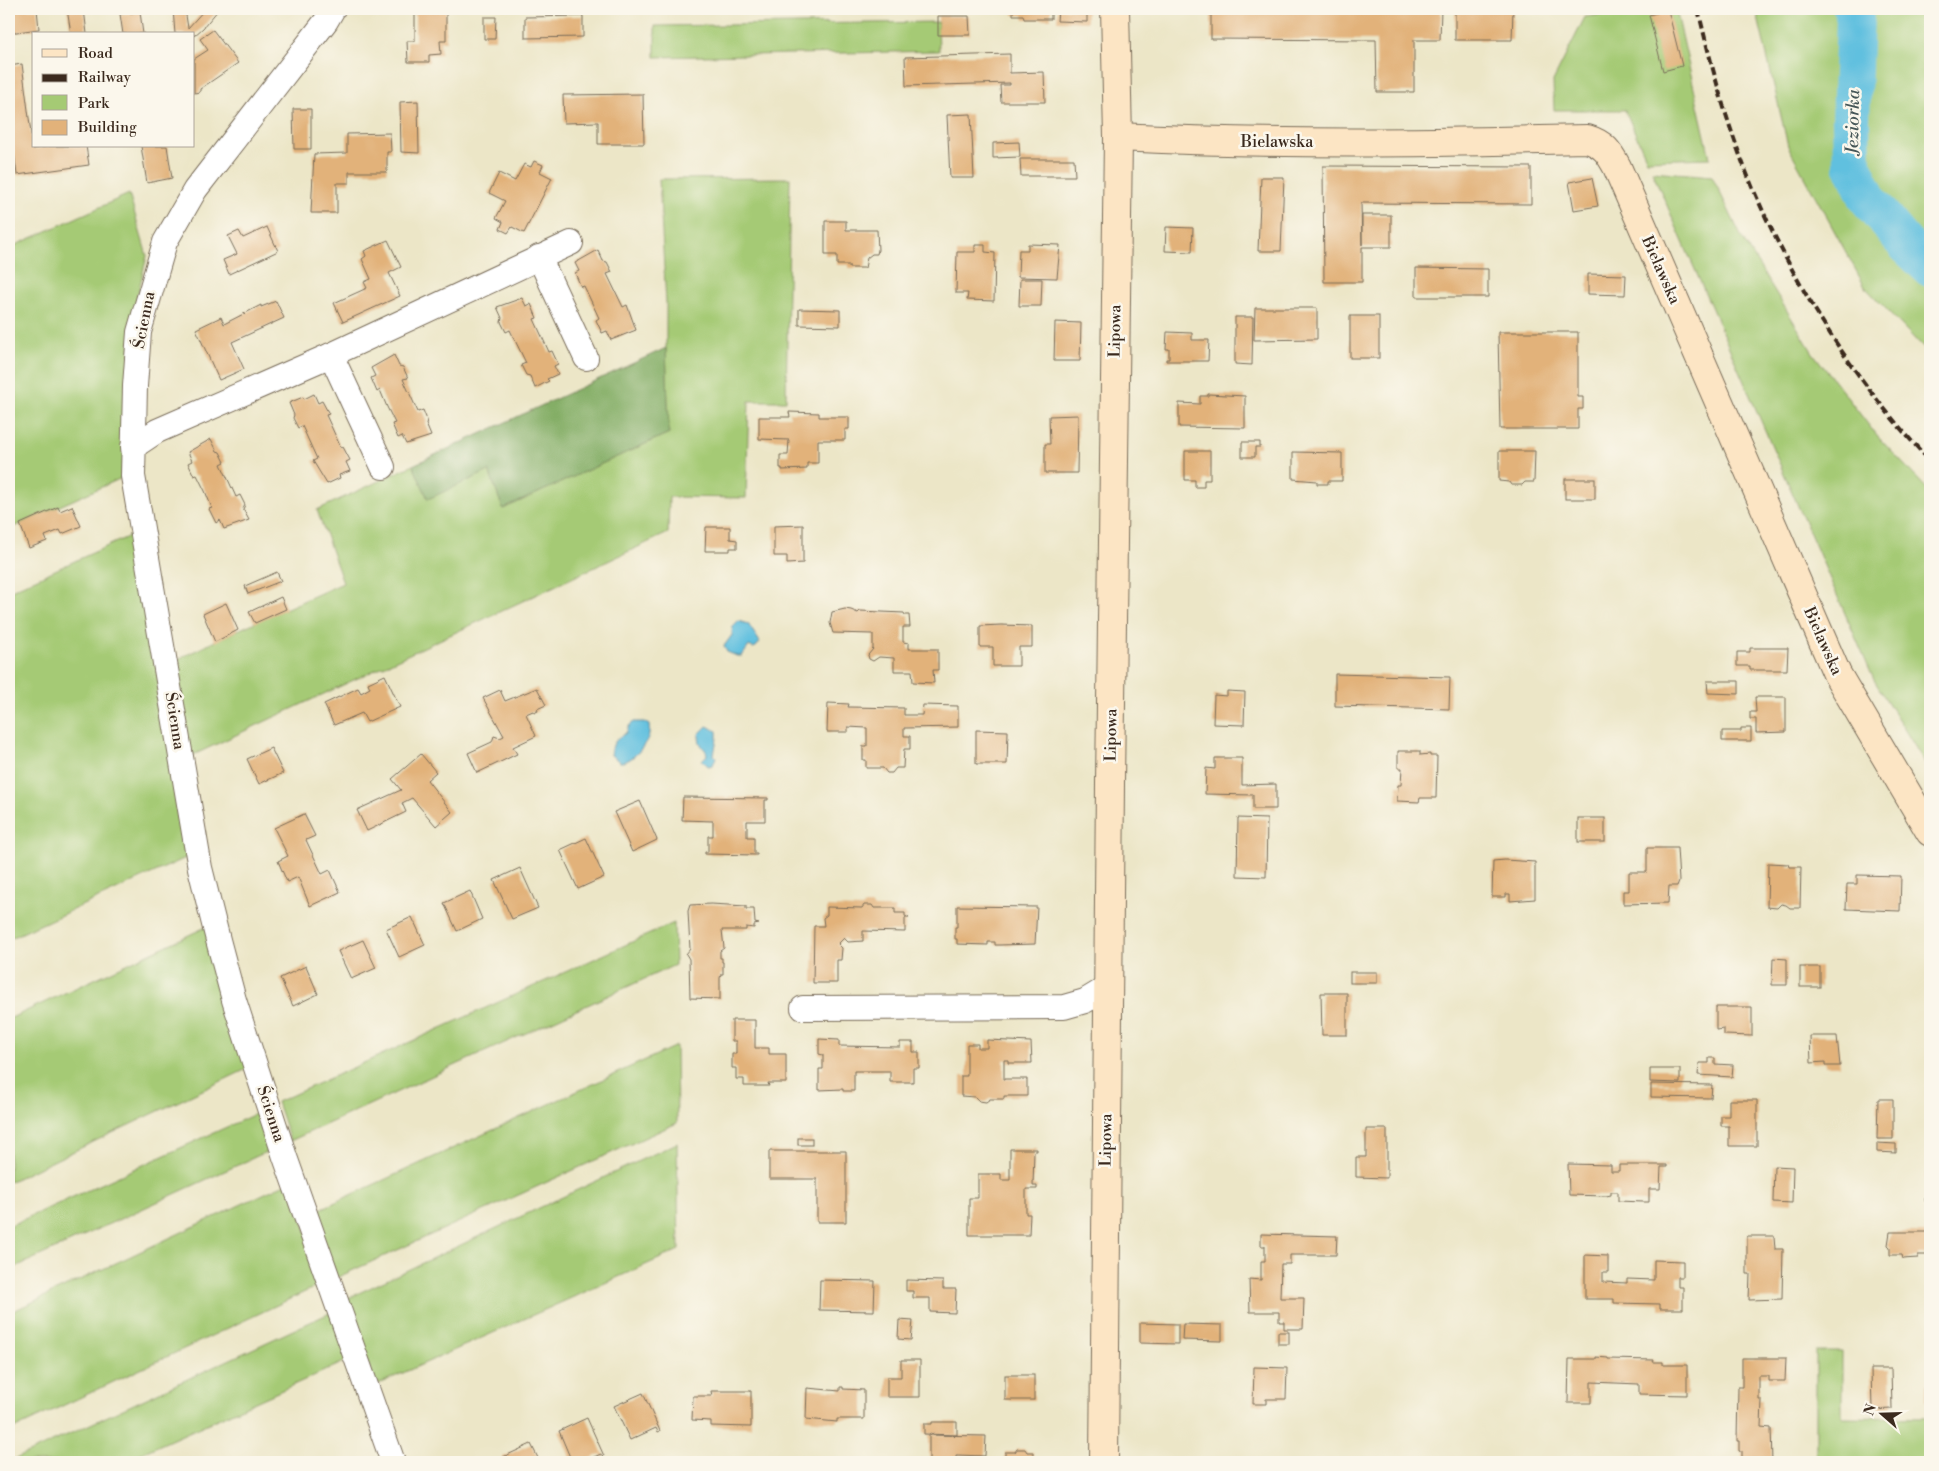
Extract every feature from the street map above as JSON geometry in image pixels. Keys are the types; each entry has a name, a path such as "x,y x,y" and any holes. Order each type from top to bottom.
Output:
{"street":[{"name":"Ścienna","path":"333,9 195,190 165,242 139,332 133,476 200,868 234,1000 285,1157 393,1462"},
{"name":"Lipowa","path":"1104,1462 1118,137 1115,9"},
{"name":"Bielawska","path":"1118,137 1248,143 1587,139 1603,145 1620,176 1837,674 1930,832"},
{"path":"134,446 157,431 331,355 571,243"},
{"path":"539,257 586,358"},
{"path":"331,355 383,467"},
{"path":"803,1008 1064,1007 1085,1001 1108,987"}],"green space":[{"path":"1646,9 1676,9 1710,158 1647,160 1625,110 1554,110 1553,81 1585,17"},
{"path":"1756,9 1930,9 1930,355 1865,287 1788,146"},
{"path":"938,22 939,51 655,57 655,26"},
{"path":"1652,171 1712,176 1742,238 1813,353 1877,436 1930,492 1930,771 1874,680"},
{"path":"790,178 786,401 749,401 746,498 669,497 668,533 189,757 172,662 343,583 317,510 413,465 428,498 489,471 503,509 669,433 666,303 659,179"},
{"path":"129,194 147,256 131,322 126,476 9,529 9,248"},
{"path":"666,348 669,433 503,509 489,471 428,499 413,465"},
{"path":"134,534 190,856 9,939 9,591"},
{"path":"674,923 675,965 290,1141 277,1102"},
{"path":"206,927 249,1068 9,1182 9,1019"},
{"path":"676,1046 677,1123 336,1278 314,1212"},
{"path":"264,1110 277,1147 9,1270 9,1226"},
{"path":"677,1143 679,1250 376,1385 344,1300"},
{"path":"289,1182 324,1283 9,1431 9,1313"},
{"path":"334,1311 351,1359 122,1462 9,1462"},
{"path":"1816,1351 1842,1351 1842,1417 1930,1418 1930,1462 1816,1462"}],"water":[{"path":"738,621 748,624 760,642 756,647 749,646 742,656 727,652 724,646 732,635 733,626"},
{"path":"634,722 644,722 649,725 648,738 634,756 620,762 611,755 612,748 615,742 626,733 629,726"},
{"path":"707,726 717,731 714,755 716,757 713,765 708,766 702,760 707,755 700,742 699,734"}],"building":[{"path":"9,9 37,9 39,29 9,33"},
{"path":"67,9 84,9 87,32 71,32"},
{"path":"173,9 185,9 188,28 205,9 219,9 195,35 195,32 175,32"},
{"path":"415,9 446,9 446,41 440,41 441,54 429,55 429,62 408,62 407,41 415,41"},
{"path":"1013,9 1051,9 1051,19 1024,19 1023,15 1013,15"},
{"path":"1058,9 1087,9 1087,22 1057,21"},
{"path":"1211,9 1441,9 1440,40 1414,40 1414,92 1377,92 1376,40 1211,39"},
{"path":"1455,9 1513,9 1512,40 1455,40"},
{"path":"1668,10 1682,66 1663,71 1649,15"},
{"path":"140,12 143,32 123,32 120,14"},
{"path":"583,16 583,37 525,38 525,17"},
{"path":"938,16 969,16 970,35 938,35"},
{"path":"484,17 496,17 495,39 484,39"},
{"path":"213,30 238,63 200,89 200,92 195,93 195,58 208,50 200,39"},
{"path":"1010,54 1010,73 1044,72 1045,102 1001,102 1000,85 1010,85 1010,83 906,86 905,57"},
{"path":"22,64 32,148 86,148 89,165 17,175 9,112 9,66"},
{"path":"643,94 644,144 598,144 598,122 564,123 563,95"},
{"path":"418,101 419,153 401,152 400,102"},
{"path":"293,109 311,109 311,149 294,149"},
{"path":"971,114 974,178 950,178 947,115"},
{"path":"390,133 391,152 387,152 387,172 349,172 349,183 337,183 337,213 311,213 314,154 347,153 347,134"},
{"path":"1019,142 1020,157 993,158 993,143"},
{"path":"141,148 167,148 172,178 147,183"},
{"path":"1020,159 1074,159 1075,176 1021,176"},
{"path":"534,161 543,165 540,172 552,178 524,233 512,227 508,233 500,229 503,222 496,218 505,201 489,193 499,173 515,181 524,164 531,167"},
{"path":"1323,166 1531,167 1531,204 1361,203 1362,245 1362,215 1391,215 1391,247 1362,247 1362,282 1324,282"},
{"path":"1261,177 1284,177 1281,251 1258,251"},
{"path":"1592,178 1598,206 1574,210 1569,182"},
{"path":"825,221 846,221 846,230 877,230 877,254 872,254 867,258 865,268 849,268 849,265 837,265 837,255 825,255"},
{"path":"267,227 278,251 229,274 223,260 237,254 228,236 239,231 243,238"},
{"path":"1166,227 1193,228 1192,252 1165,251"},
{"path":"388,240 401,267 389,273 400,296 343,322 334,303 367,288 364,282 371,279 362,259 366,256 364,251"},
{"path":"1028,244 1060,245 1057,278 1018,277 1019,250 1028,250"},
{"path":"975,245 985,245 985,252 995,253 994,301 967,300 968,293 956,293 957,252 975,252"},
{"path":"598,250 603,261 607,262 612,272 607,274 623,307 627,305 636,330 611,340 607,331 602,333 596,320 599,318 584,286 581,287 575,273 579,271 575,263"},
{"path":"1416,268 1488,269 1488,297 1416,297"},
{"path":"1588,274 1626,275 1625,295 1588,294"},
{"path":"1020,279 1042,279 1041,306 1019,306"},
{"path":"522,298 526,306 531,304 537,318 534,319 549,352 552,351 558,364 554,366 558,374 535,388 530,376 526,375 521,365 526,363 510,330 506,332 497,307"},
{"path":"276,301 284,318 232,342 244,369 219,380 196,329 221,317 224,324 261,305 261,307"},
{"path":"1255,308 1317,308 1317,339 1254,340"},
{"path":"799,309 840,310 840,326 799,325"},
{"path":"1350,316 1379,316 1379,358 1350,358"},
{"path":"1235,317 1253,317 1252,365 1235,364"},
{"path":"1055,322 1081,323 1080,361 1054,361"},
{"path":"1167,332 1192,333 1192,340 1209,340 1208,361 1166,361 1166,359 1169,359 1169,349 1166,349"},
{"path":"1498,332 1578,332 1578,397 1583,397 1583,409 1578,409 1578,429 1500,429"},
{"path":"394,355 408,378 403,379 418,412 423,410 431,436 406,444 402,436 398,438 392,424 395,423 380,390 377,392 371,378 375,376 371,368"},
{"path":"314,394 318,403 322,401 329,414 326,415 341,448 343,447 350,460 346,462 350,471 339,475 340,478 327,484 313,461 317,459 302,426 298,428 293,418 294,415 289,403"},
{"path":"1208,394 1245,396 1245,428 1179,427 1179,403 1200,404 1200,396 1208,396"},
{"path":"789,412 819,413 819,417 849,417 849,429 845,429 845,440 818,440 818,463 807,463 807,469 782,470 780,468 780,455 788,455 789,440 759,439 759,417 790,417"},
{"path":"1078,415 1077,473 1045,473 1045,444 1050,444 1049,416"},
{"path":"211,439 225,462 221,464 236,497 240,495 245,505 243,509 249,520 224,529 220,520 216,523 209,509 212,508 205,491 197,475 194,476 188,463 192,461 188,452"},
{"path":"1242,442 1260,442 1260,447 1255,447 1255,457 1242,457"},
{"path":"1185,451 1210,451 1210,480 1204,480 1204,487 1195,487 1195,480 1185,480"},
{"path":"1499,451 1535,451 1534,482 1511,485 1509,482 1499,481"},
{"path":"1293,452 1342,453 1342,481 1328,481 1328,484 1317,484 1317,481 1293,479"},
{"path":"1565,479 1595,479 1595,499 1565,499"},
{"path":"72,506 81,526 62,534 60,530 45,536 47,541 29,548 20,524 58,507 60,511"},
{"path":"803,525 803,563 787,564 787,556 774,556 774,526"},
{"path":"706,527 730,527 730,539 737,540 737,548 730,548 730,551 705,551"},
{"path":"277,572 281,581 248,594 245,586"},
{"path":"281,597 286,609 255,623 249,612"},
{"path":"226,603 238,630 215,642 203,614"},
{"path":"845,609 858,613 860,611 904,613 909,615 910,627 903,627 903,642 909,643 909,649 938,649 938,670 933,670 934,683 913,682 912,671 894,671 894,658 879,657 873,661 869,659 868,655 873,649 873,634 833,633 830,623 832,612"},
{"path":"980,626 1032,626 1032,647 1019,647 1019,666 993,666 993,647 980,647"},
{"path":"1750,648 1788,648 1787,670 1750,670 1750,666 1737,666 1737,652 1750,652"},
{"path":"1335,674 1450,677 1449,709 1335,706"},
{"path":"385,675 400,707 367,722 362,713 334,725 324,704 358,688 361,693 370,688 368,683"},
{"path":"1707,681 1739,681 1739,694 1708,693"},
{"path":"537,688 546,705 537,709 538,711 534,713 533,711 526,714 536,736 513,747 517,754 477,773 468,753 492,742 494,736 500,738 504,736 483,698 500,690 505,701"},
{"path":"1227,691 1245,692 1244,725 1213,724 1214,695 1227,696"},
{"path":"1755,697 1786,697 1786,732 1756,733 1756,719 1750,719 1750,712 1756,712"},
{"path":"828,703 849,704 848,707 904,708 904,715 922,715 923,705 958,706 958,727 904,728 904,736 910,736 910,749 904,749 903,768 896,768 892,773 887,773 883,768 866,768 866,760 863,760 863,746 867,746 867,728 848,727 848,732 827,732"},
{"path":"1741,728 1751,728 1751,741 1722,741 1722,731 1741,731"},
{"path":"976,730 1008,731 1007,764 976,764"},
{"path":"271,748 283,773 259,784 247,759"},
{"path":"1398,751 1420,751 1420,755 1430,754 1430,756 1437,756 1436,798 1420,798 1419,802 1397,801 1398,785 1401,785 1402,768 1398,768"},
{"path":"421,754 436,772 427,780 452,812 436,826 412,798 402,803 406,812 367,831 357,810 401,790 392,779"},
{"path":"1215,758 1242,758 1242,785 1276,784 1276,809 1253,809 1253,795 1205,794 1206,768 1215,769"},
{"path":"683,797 768,798 768,800 765,800 765,821 747,821 747,837 754,837 754,853 757,853 757,855 705,854 705,852 708,852 708,836 713,836 713,821 682,820"},
{"path":"640,801 657,840 632,852 614,812"},
{"path":"304,814 315,836 306,840 322,874 330,870 340,892 310,906 298,877 287,882 278,861 288,856 274,828"},
{"path":"1238,818 1267,819 1266,877 1237,876"},
{"path":"1578,818 1605,818 1605,842 1578,842"},
{"path":"586,838 604,877 578,889 560,850"},
{"path":"1647,848 1677,848 1679,881 1677,886 1669,886 1668,903 1623,904 1623,891 1629,891 1629,872 1647,872"},
{"path":"1493,861 1535,862 1535,899 1510,901 1510,894 1506,894 1506,897 1492,897"},
{"path":"1768,863 1801,867 1800,908 1790,908 1781,904 1777,908 1767,907"},
{"path":"520,868 538,908 512,919 494,880"},
{"path":"1857,875 1901,876 1900,911 1846,909 1847,884 1857,884"},
{"path":"470,891 482,919 457,931 444,903"},
{"path":"690,905 746,906 746,909 754,909 755,923 759,924 754,925 754,928 746,927 746,930 722,930 724,948 720,951 720,958 722,958 723,962 723,974 721,974 720,978 720,999 690,998 689,959 686,954 690,949 688,911"},
{"path":"864,905 872,905 874,908 895,908 895,913 905,913 905,916 909,918 905,918 905,932 863,931 863,941 848,942 844,938 838,944 842,948 841,960 837,960 837,983 813,983 814,926 824,926 823,918 827,915 827,907 862,908"},
{"path":"957,906 1037,907 1035,944 995,945 995,942 988,942 988,945 957,944 955,927 957,927"},
{"path":"412,917 425,945 399,957 386,929"},
{"path":"363,940 376,968 351,979 338,951"},
{"path":"1773,958 1787,959 1787,985 1772,985"},
{"path":"306,966 318,994 293,1006 280,978"},
{"path":"1800,967 1820,967 1820,987 1800,987"},
{"path":"1350,972 1377,972 1377,983 1350,983"},
{"path":"1321,993 1347,993 1347,1035 1322,1035"},
{"path":"1716,1007 1752,1007 1752,1036 1724,1035 1724,1029 1716,1030"},
{"path":"732,1020 755,1020 755,1048 769,1048 769,1054 786,1054 786,1083 768,1083 769,1086 744,1086 744,1079 736,1079 736,1068 732,1068 732,1054 736,1054 736,1041 732,1041"},
{"path":"1810,1036 1837,1036 1840,1066 1825,1066 1825,1062 1811,1063"},
{"path":"819,1039 839,1040 839,1046 900,1047 900,1042 913,1042 913,1052 919,1052 919,1068 913,1068 913,1082 890,1082 890,1071 854,1071 854,1091 843,1091 843,1089 819,1090 819,1069 823,1069 823,1055 819,1054"},
{"path":"987,1040 1031,1042 1032,1063 1008,1063 1008,1060 1004,1060 1004,1079 1027,1079 1027,1096 1004,1096 1004,1099 990,1099 986,1102 979,1101 975,1097 961,1096 961,1076 967,1076 967,1044 978,1044 978,1048 987,1048"},
{"path":"1709,1058 1715,1058 1715,1064 1733,1065 1732,1077 1698,1075 1699,1063 1709,1063"},
{"path":"1650,1069 1680,1069 1680,1083 1650,1082"},
{"path":"1651,1084 1712,1085 1711,1098 1651,1097"},
{"path":"1878,1099 1893,1099 1893,1139 1877,1139"},
{"path":"1729,1100 1757,1100 1757,1146 1729,1146 1729,1126 1721,1126 1721,1116 1729,1116"},
{"path":"1366,1129 1387,1129 1387,1178 1356,1177 1356,1157 1366,1157"},
{"path":"798,1138 812,1138 812,1145 798,1145"},
{"path":"1877,1143 1896,1144 1896,1153 1877,1152"},
{"path":"1010,1149 1037,1149 1037,1151 1034,1151 1033,1186 1037,1186 1037,1189 1026,1189 1026,1214 1030,1214 1029,1235 969,1235 969,1198 978,1198 978,1174 1001,1174 1001,1180 1010,1180"},
{"path":"769,1151 846,1151 846,1222 817,1222 817,1179 769,1179"},
{"path":"1568,1164 1611,1165 1611,1171 1619,1171 1619,1165 1667,1165 1667,1167 1661,1167 1660,1189 1649,1189 1649,1202 1643,1202 1618,1201 1618,1192 1611,1192 1611,1195 1606,1196 1569,1195"},
{"path":"1774,1166 1793,1167 1792,1203 1773,1202"},
{"path":"1925,1173 1930,1173 1930,1201 1925,1201"},
{"path":"1890,1232 1929,1232 1928,1255 1918,1255 1918,1258 1902,1259 1901,1255 1890,1255 1890,1247 1888,1245"},
{"path":"1261,1234 1337,1236 1336,1255 1290,1255 1290,1264 1281,1264 1280,1298 1304,1298 1303,1329 1284,1329 1284,1322 1279,1322 1279,1312 1250,1312 1249,1279 1261,1280 1261,1261 1265,1261 1265,1246 1261,1246"},
{"path":"1747,1236 1774,1236 1775,1249 1783,1249 1782,1299 1749,1300 1750,1274 1747,1274"},
{"path":"1585,1255 1608,1256 1608,1272 1603,1272 1603,1282 1627,1283 1627,1279 1654,1280 1654,1260 1683,1261 1683,1277 1678,1277 1678,1287 1683,1287 1683,1309 1660,1309 1660,1304 1614,1303 1614,1299 1585,1299"},
{"path":"820,1280 875,1281 874,1311 819,1310"},
{"path":"906,1280 943,1281 943,1289 956,1289 955,1313 930,1312 930,1298 913,1298 913,1291 906,1291"},
{"path":"899,1320 913,1321 911,1340 898,1339"},
{"path":"1140,1323 1178,1324 1178,1344 1140,1343"},
{"path":"1183,1324 1222,1325 1222,1341 1182,1340"},
{"path":"1278,1332 1289,1332 1289,1344 1278,1344"},
{"path":"1596,1357 1654,1360 1653,1362 1663,1362 1663,1365 1687,1365 1687,1395 1639,1394 1639,1384 1591,1382 1591,1403 1568,1403 1569,1359 1596,1359"},
{"path":"1742,1358 1786,1358 1785,1381 1769,1381 1769,1376 1759,1376 1759,1400 1762,1400 1761,1427 1771,1428 1772,1462 1742,1462 1742,1451 1739,1451 1739,1441 1737,1441 1738,1387 1742,1387"},
{"path":"901,1360 920,1360 920,1397 887,1397 887,1377 901,1377"},
{"path":"1254,1367 1287,1368 1286,1399 1266,1399 1266,1404 1253,1404"},
{"path":"1871,1369 1891,1369 1892,1409 1872,1410"},
{"path":"1005,1375 1034,1375 1034,1400 1005,1400"},
{"path":"1926,1384 1930,1384 1930,1400 1926,1400"},
{"path":"840,1387 843,1387 843,1389 864,1390 864,1419 837,1419 837,1422 806,1419 807,1388 840,1391"},
{"path":"711,1391 751,1391 751,1427 711,1426 711,1421 692,1420 693,1396 712,1396"},
{"path":"643,1393 660,1431 658,1432 656,1428 630,1440 614,1406"},
{"path":"587,1418 604,1456 602,1457 601,1454 582,1462 572,1462 559,1431"},
{"path":"932,1422 957,1422 957,1435 924,1434 924,1424 932,1424"},
{"path":"929,1435 986,1436 985,1456 956,1455 956,1462 929,1462"},
{"path":"531,1444 540,1462 505,1462 503,1457"},
{"path":"1017,1449 1033,1452 1033,1462 1005,1462 1005,1452 1015,1452"}],"waterway":[{"name":"Jeziorka","path":"1852,9 1855,19 1851,120 1852,164 1868,199 1907,246 1930,268"}],"railway":[{"path":"1698,9 1735,143 1752,186 1787,260 1807,296 1852,366 1876,399 1930,461"}]}
